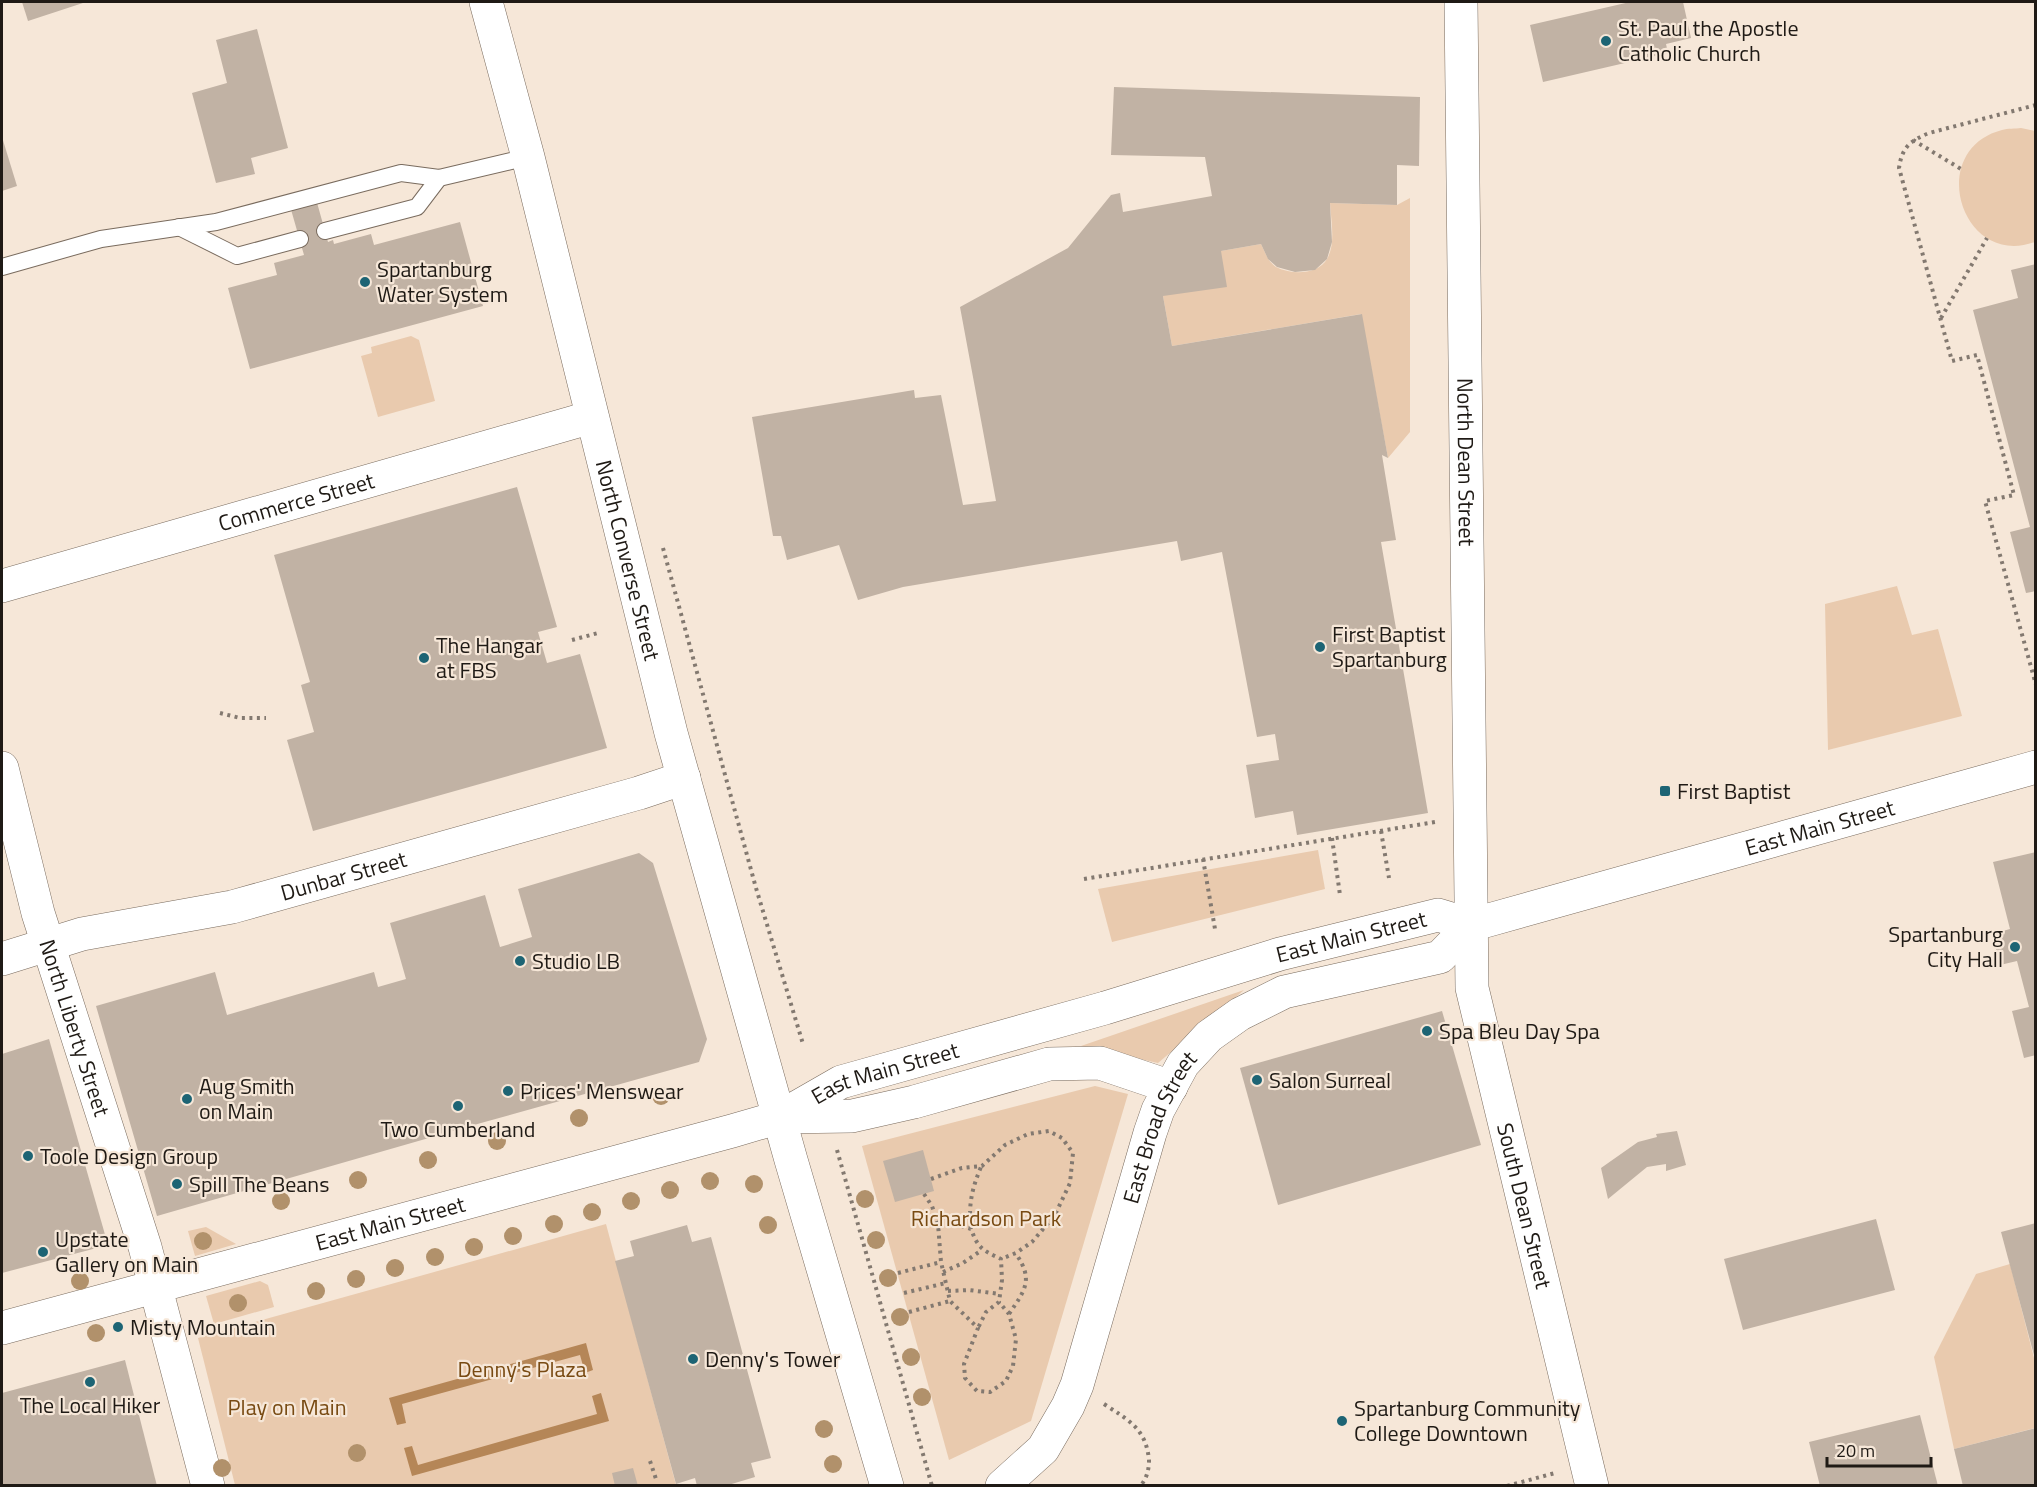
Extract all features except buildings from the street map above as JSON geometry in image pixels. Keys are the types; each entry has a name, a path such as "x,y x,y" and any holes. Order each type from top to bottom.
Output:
{"street":[{"name":"North Converse Street","path":"486,2 528,157 650,655 780,1117 887,1485"},
{"name":"North Dean Street","path":"1461,2 1471,925"},
{"name":"Commerce Street","path":"2,586 591,417"},
{"name":"East Main Street","path":"780,1117 841,1082 1105,1008 1280,954 1438,915 1471,925 2036,767"},
{"name":"North Liberty Street","path":"2,768 38,913 157,1286 208,1485"},
{"name":"Dunbar Street","path":"2,959 82,934 232,907 639,793 684,778"},
{"name":"East Broad Street","path":"1002,1485 1043,1449 1068,1406 1077,1385 1150,1133 1158,1110 1183,1064 1209,1036 1240,1014 1284,993 1440,957 1471,925"},
{"name":"South Dean Street","path":"1471,925 1472,988 1578,1478"},
{"name":"East Main Street","path":"2,1328 780,1117 852,1116 914,1102 1049,1064 1100,1063 1171,1087"}],"lane":[{"path":"2,267 101,239 216,222 401,172 439,178 528,157"},
{"path":"325,231 417,207 439,178"},
{"path":"179,227 237,256 300,239"}],"path":[{"path":"2036,105 1929,133 1913,140 1901,154 1899,168 1952,361 1977,355 2014,495 1985,501 2036,685"},
{"path":"1913,140 1960,168"},
{"path":"1940,319 1987,238"},
{"path":"662,543 756,888 803,1044"},
{"path":"572,640 598,633"},
{"path":"220,713 240,718 266,718"},
{"path":"1084,879 1440,822"},
{"path":"1381,831 1389,878"},
{"path":"1332,838 1340,895"},
{"path":"1203,860 1215,928"},
{"path":"1049,1131 1062,1137 1073,1153 1070,1183 1055,1215 1032,1242 1016,1253 1000,1259 977,1245 971,1229 969,1216 971,1192 982,1166 1005,1145 1028,1134 1049,1131"},
{"path":"837,1150 932,1485"},
{"path":"931,1179 962,1168 982,1166"},
{"path":"924,1194 939,1224 941,1262 950,1301 978,1328"},
{"path":"939,1224 955,1224 971,1229"},
{"path":"943,1272 963,1263 982,1250"},
{"path":"1009,1314 1021,1296 1026,1282 1025,1267 1016,1253"},
{"path":"999,1302 1009,1314 1016,1338 1013,1366 1006,1381 990,1392 976,1391 965,1378 964,1364 986,1312 999,1302 1002,1280 1000,1259"},
{"path":"898,1273 941,1262"},
{"path":"904,1293 946,1282"},
{"path":"948,1291 969,1290 1000,1294"},
{"path":"909,1312 950,1301"},
{"path":"1098,1401 1130,1421 1142,1432 1148,1446 1149,1466 1144,1482 1140,1485"},
{"path":"650,1461 656,1479"},
{"path":"1507,1485 1578,1478"}],"green space":[{"path":"2021,128 2035,131 2035,242 2009,246 1988,239 1972,224 1962,204 1959,181 1964,160 1978,142 2002,130"},
{"path":"1410,198 1410,432 1388,458 1361,314 1172,346 1163,296 1221,251 1261,244 1269,260 1276,267 1296,272 1311,271 1323,264 1330,253 1332,232 1330,203 1397,205"},
{"path":"411,336 419,340 435,401 378,417 361,356 372,353 371,347"},
{"path":"1897,586 1912,635 1938,629 1962,716 1828,750 1825,604"},
{"path":"1318,850 1325,889 1112,942 1098,889"},
{"path":"1244,990 1158,1063 1081,1046"},
{"name":"Richardson Park","path":"1095,1086 1128,1094 1031,1421 949,1460 862,1146"},
{"name":"Denny's Plaza","path":"606,1224 676,1485 235,1485 198,1338"},
{"path":"206,1227 236,1244 195,1256 188,1231"},
{"path":"2010,1264 2035,1362 2035,1428 1954,1449 1934,1357 1976,1274"},
{"path":"260,1281 268,1285 274,1307 214,1324 206,1296"}],"shaded area":[{"path":"586,1343 593,1370 585,1373 580,1355 402,1404 406,1423 397,1425 389,1398"},
{"path":"601,1393 609,1421 412,1476 404,1448 412,1446 418,1465 597,1414 592,1396"}],"place":[{"name":"St. Paul the Apostle Catholic Church","path":"1606,41"},
{"name":"Spartanburg Water System","path":"365,282"},
{"name":"First Baptist Spartanburg","path":"1320,647"},
{"name":"The Hangar at FBS","path":"424,658"},
{"name":"First Baptist","path":"1665,791"},
{"name":"Spartanburg City Hall","path":"2015,947"},
{"name":"Studio LB","path":"520,961"},
{"name":"Spa Bleu Day Spa","path":"1427,1031"},
{"name":"Salon Surreal","path":"1257,1080"},
{"name":"Prices' Menswear","path":"508,1091"},
{"name":"Aug Smith on Main","path":"187,1099"},
{"name":"Two Cumberland","path":"458,1106"},
{"name":"Toole Design Group","path":"28,1156"},
{"name":"Spill The Beans","path":"177,1184"},
{"name":"Upstate Gallery on Main","path":"43,1252"},
{"name":"Misty Mountain","path":"118,1327"},
{"name":"Denny's Tower","path":"693,1359"},
{"name":"The Local Hiker","path":"90,1382"},
{"name":"Spartanburg Community College Downtown","path":"1342,1421"}],"park label":[{"name":"Play on Main","path":"287,1407"}]}
